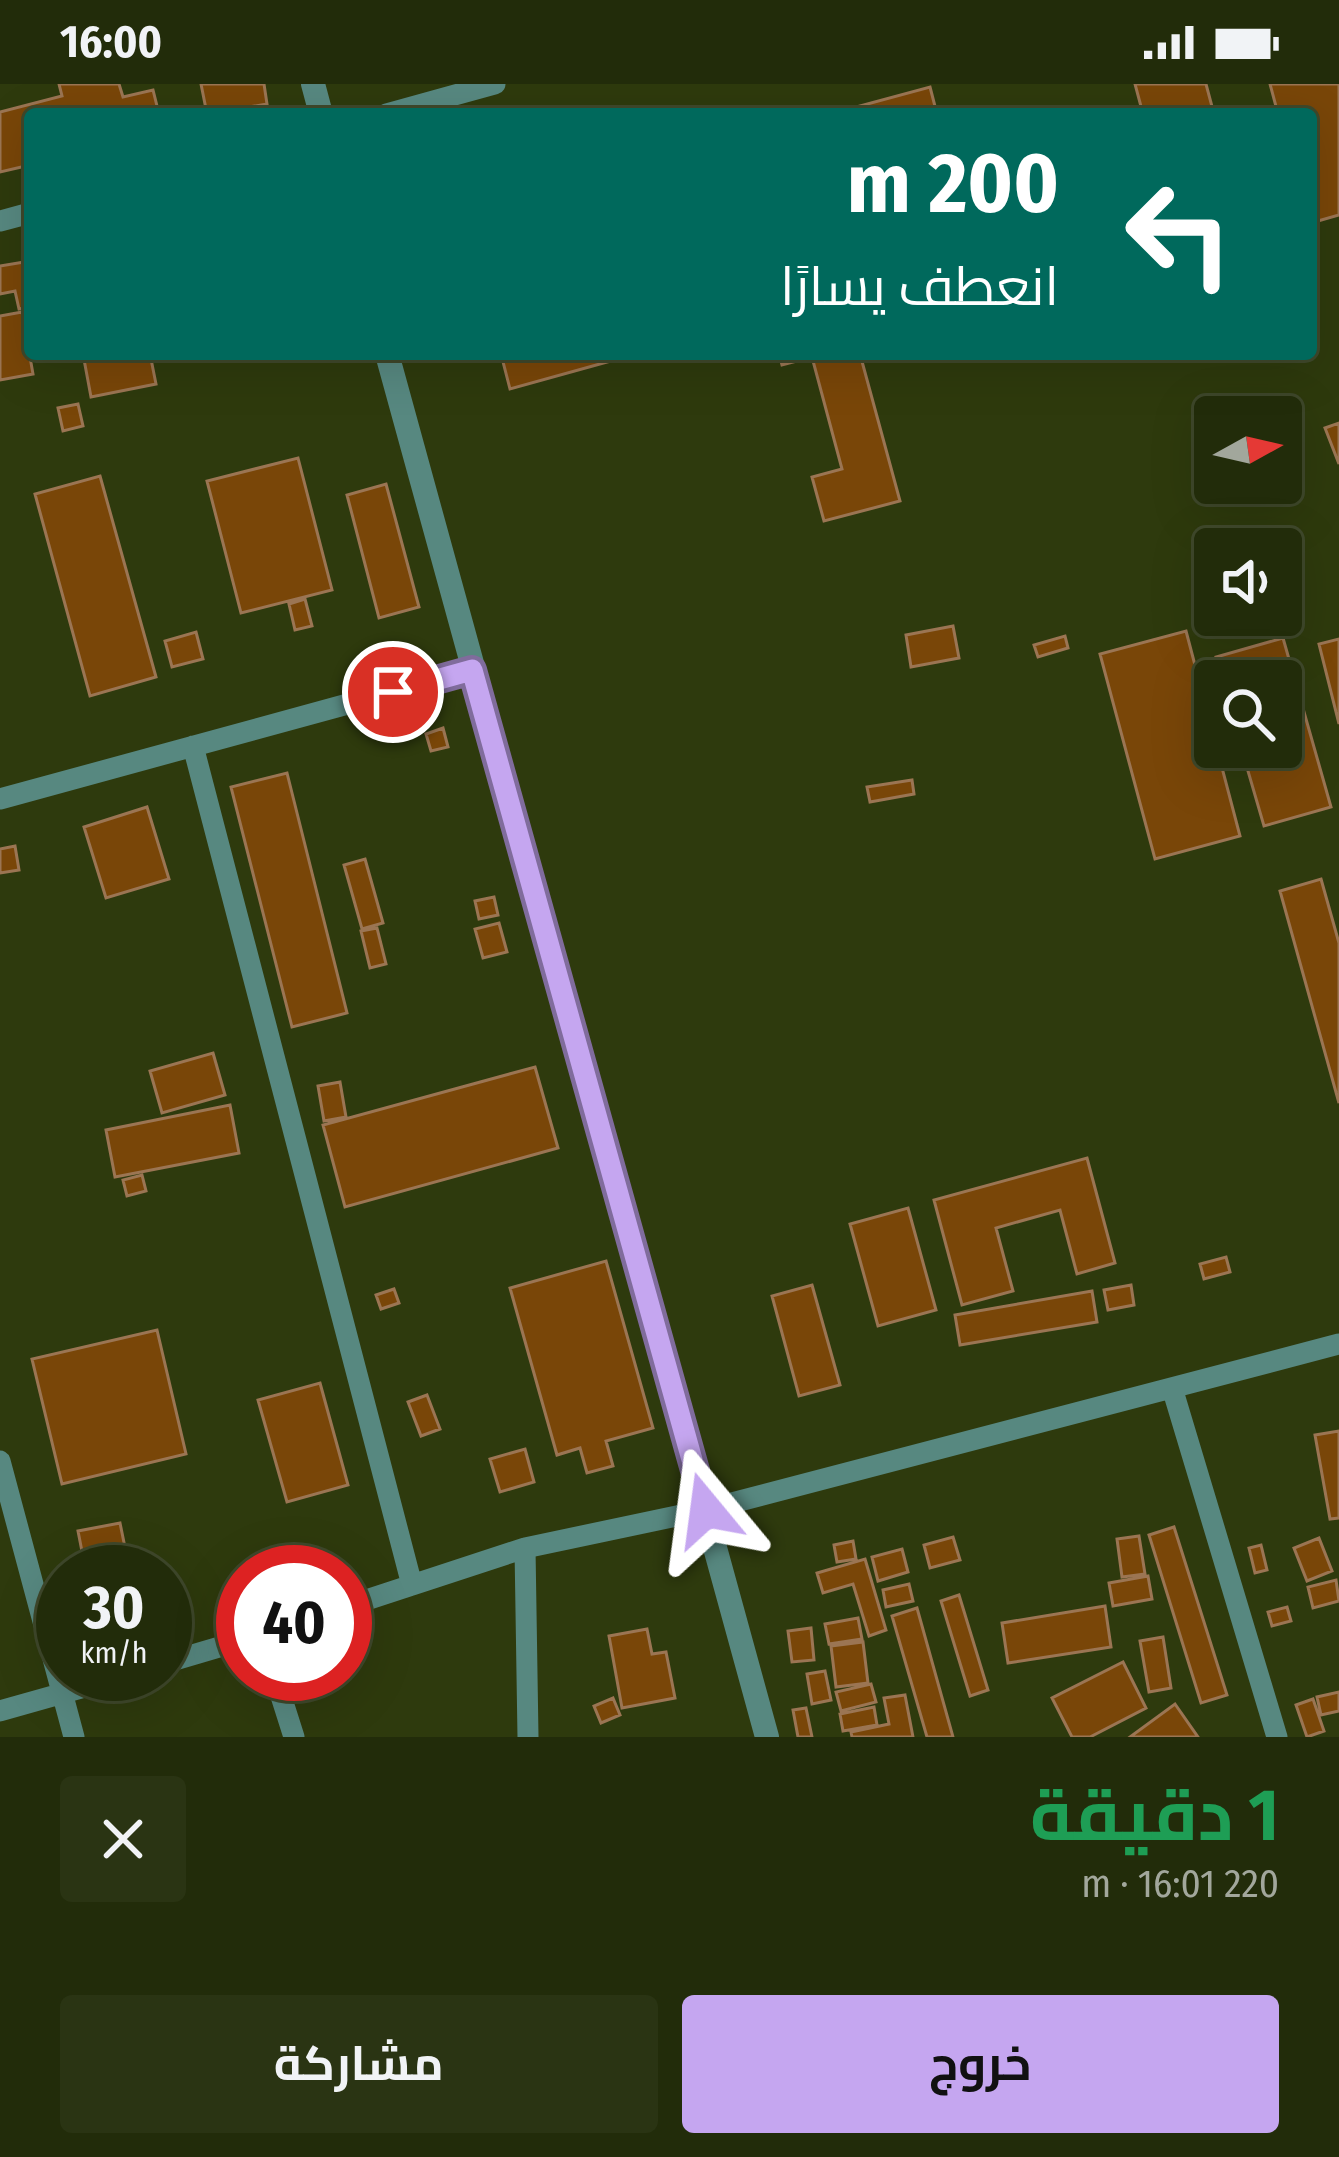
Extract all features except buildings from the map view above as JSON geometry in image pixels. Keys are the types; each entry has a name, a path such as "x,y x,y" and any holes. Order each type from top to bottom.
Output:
{"street":[{"path":"408,108 495,84"},
{"path":"389,360 766,1737"},
{"path":"0,799 472,670"},
{"path":"193,746 412,1585"},
{"path":"372,1598 526,1548 706,1510 1339,1344"},
{"path":"1173,1391 1277,1737"},
{"path":"0,1461 36,1597"},
{"path":"526,1548 528,1737"},
{"path":"0,1711 39,1701"},
{"path":"64,1701 74,1737"},
{"path":"283,1701 294,1737"}],"route":[{"path":"393,692 472,670 706,1510"}]}
